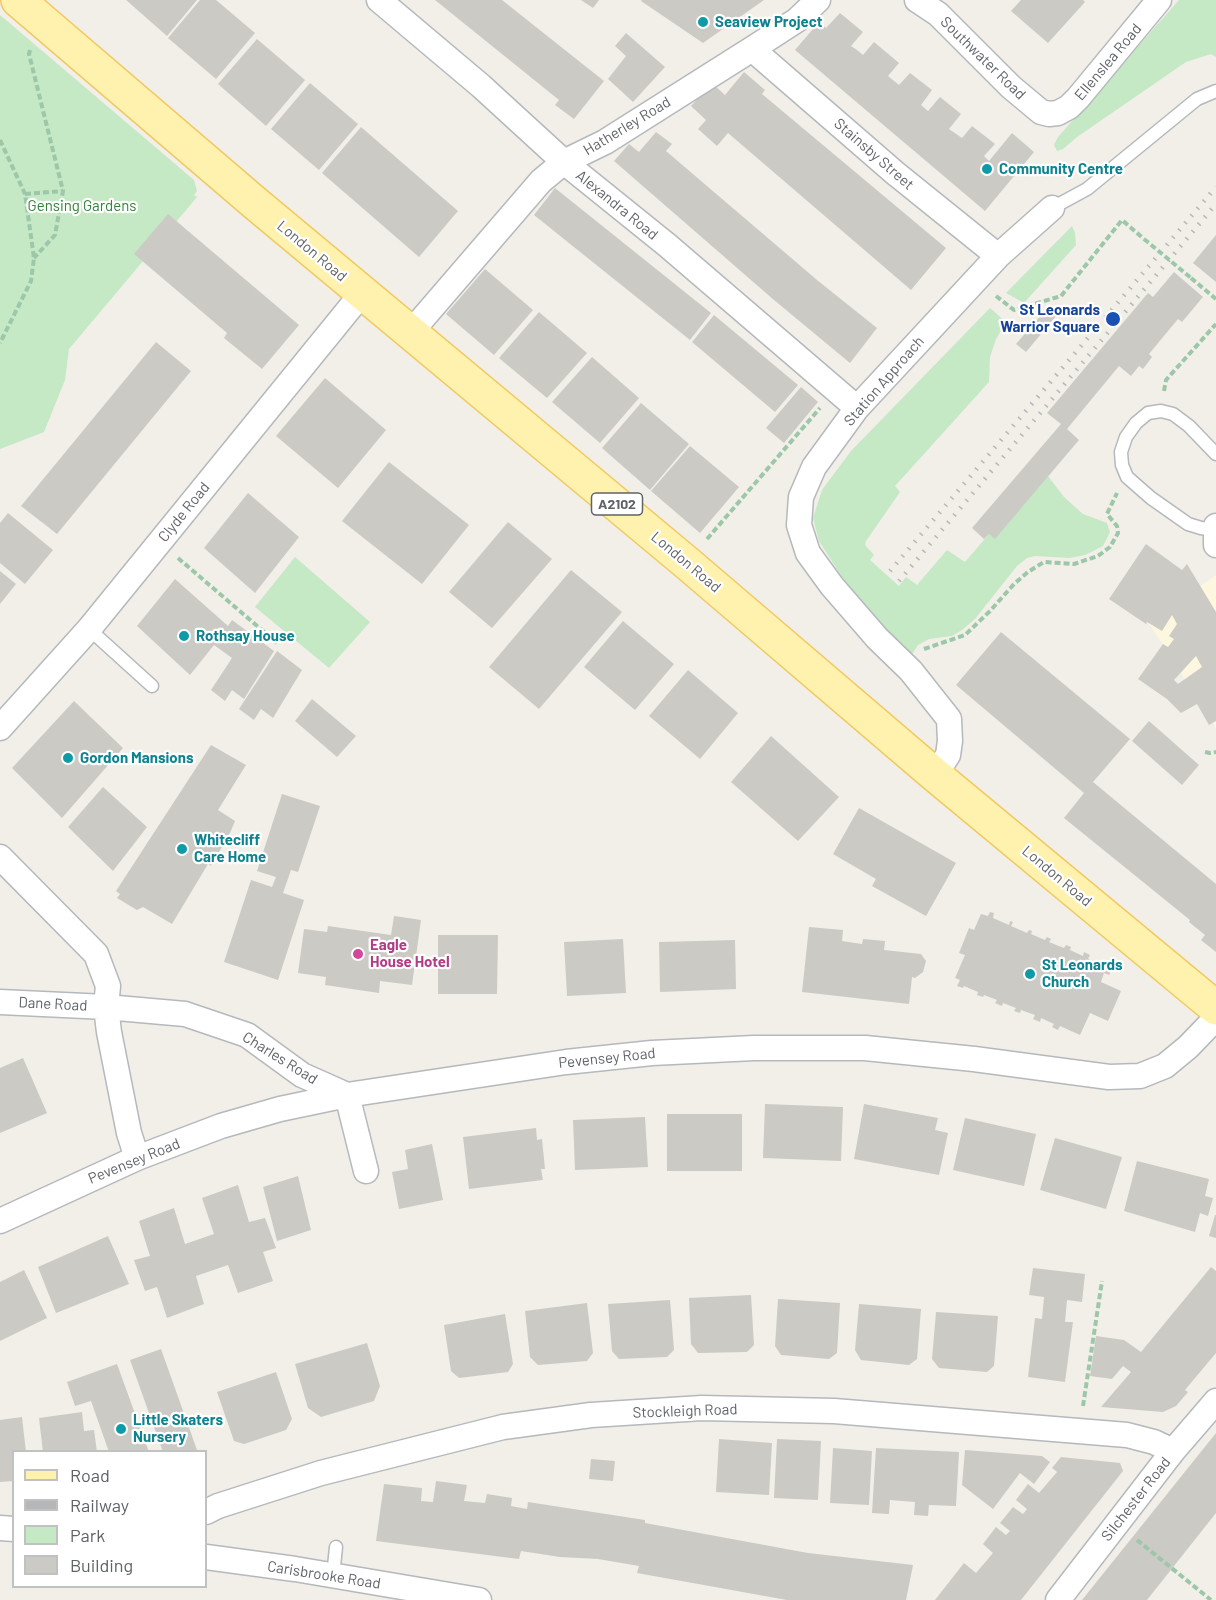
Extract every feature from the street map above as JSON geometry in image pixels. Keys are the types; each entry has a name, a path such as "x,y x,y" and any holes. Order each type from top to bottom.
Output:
{"main road":[{"name":"London Road","path":"28,9 255,203 687,563 935,775 1216,1008"}],"street":[{"name":"Alexandra Road","path":"379,0 481,86 564,162 667,245 857,408"},
{"name":"Hatherley Road","path":"411,332 541,181 564,162 605,142 752,49 797,20 818,0"},
{"name":"Southwater Road","path":"917,0 938,14 1011,87 1041,112 1050,114"},
{"name":"Ellenslea Road","path":"1050,114 1058,113 1069,107 1078,98 1159,0"},
{"name":"Stainsby Street","path":"752,49 895,173 998,256"},
{"name":"Station Approach","path":"935,775 948,755 951,741 949,719 911,670 877,638 808,554 799,525 801,498 814,467 857,408 998,256 1052,208"},
{"name":"Clyde Road","path":"0,728 89,629 363,292"},
{"path":"0,857 96,954 108,986 106,1007 119,1082 137,1158"},
{"name":"Dane Road","path":"0,1002 106,1007"},
{"name":"Charles Road","path":"106,1007 185,1014 247,1035 302,1076 347,1095"},
{"name":"Pevensey Road","path":"0,1221 137,1158 221,1126 280,1109 347,1095 566,1062 652,1053 754,1048 865,1048 974,1059 1109,1077 1140,1076 1165,1066 1188,1047 1216,1018"},
{"path":"347,1095 366,1171"},
{"name":"Silchester Road","path":"1058,1600 1173,1451 1216,1401"},
{"name":"Stockleigh Road","path":"207,1512 218,1506 343,1467 504,1427 591,1415 702,1408 834,1411 1127,1435 1154,1442 1173,1451"},
{"name":"Carisbrooke Road","path":"207,1557 333,1576 429,1596 479,1600"}],"lane":[{"name":"Station Approach","path":"1052,208 1087,189 1197,99 1216,91"},
{"path":"1216,454 1173,414 1161,411 1148,413 1136,423 1126,437 1121,452 1122,465 1127,477 1151,498 1188,524 1216,533"},
{"path":"89,629 152,686"},
{"path":"333,1576 336,1547"}],"path":[{"path":"28,9 29,54 63,191 55,235 34,258"},
{"path":"0,140 25,194 34,258 31,281 0,344"},
{"path":"25,194 63,191"},
{"path":"998,256 991,293 1014,310 1061,297 1122,220 1216,299"},
{"path":"1161,411 1166,380 1215,326"},
{"path":"687,563 836,390"},
{"path":"911,670 924,650 965,635 1014,584 1044,562 1074,564 1098,556 1110,548 1118,533 1117,526 1107,514"},
{"path":"159,542 277,643"},
{"path":"1205,752 1216,752"},
{"path":"1079,1431 1102,1281"},
{"path":"1132,1536 1211,1600"}],"shaded area":[{"path":"1216,575 1216,728 1149,623"}],"green space":[{"path":"1179,0 1216,0 1216,57 1211,54 1186,62 1057,151 1054,145 1058,137"},
{"name":"Gensing Gardens","path":"0,15 194,180 197,191 194,195 197,197 69,349 65,380 44,432 0,449"},
{"path":"1072,226 1076,245 1024,303 1006,293"},
{"path":"990,308 1006,322 996,339 990,357 989,382 895,486 900,492 866,541 865,545 874,555 870,560 899,586 906,577 917,585 947,550 965,562 989,534 995,538 1048,476 1064,497 1083,514 1107,523 1110,532 1103,546 1085,555 1070,558 1035,556 1027,558 1017,566 975,619 962,630 952,636 929,639 918,645 911,656 851,591 819,541 813,518 822,490 851,451"},
{"path":"295,557 370,622 329,668 255,607"}],"building":[{"path":"126,0 197,0 167,36"},
{"path":"200,0 216,0 255,33 216,79 168,38"},
{"path":"435,0 502,0 604,81 574,119 555,105 559,100"},
{"path":"581,0 599,0 593,8"},
{"name":"Seaview Project","path":"642,0 764,0 703,43"},
{"path":"1021,0 1083,0 1085,2 1048,43 1011,11"},
{"path":"840,13 863,32 851,46 863,55 874,42 899,63 888,76 899,85 910,73 932,90 921,105 928,111 940,97 961,114 949,129 962,138 972,126 995,144 984,156 989,161 1012,133 1034,152 985,211 795,50 819,22 826,28"},
{"path":"626,33 665,67 633,102 608,79 626,56 615,46"},
{"path":"257,39 305,80 266,126 218,84"},
{"path":"744,72 765,90 762,94 946,248 911,290 728,133 717,146 698,129 706,120 691,106 712,83 725,95"},
{"path":"310,83 358,124 319,170 271,129"},
{"path":"361,127 458,211 419,257 322,173"},
{"path":"656,132 672,144 666,151 877,328 850,363 614,161 629,144 639,152"},
{"path":"555,188 711,313 690,340 534,215"},
{"path":"168,214 299,325 262,369 224,338 227,333 134,254"},
{"path":"1216,235 1216,282 1193,263"},
{"path":"485,269 533,310 494,355 446,314"},
{"path":"1174,272 1203,297 1182,322 1178,319 1149,354 1152,357 1143,369 1139,366 1131,376 1119,366 1067,429 1079,440 995,539 989,534 984,539 972,528 1061,424 1047,413 1148,293 1153,297"},
{"path":"1048,307 1057,315 1026,352 1016,344"},
{"path":"539,312 587,353 547,398 499,358"},
{"path":"714,315 798,385 775,412 692,342"},
{"path":"156,342 191,371 57,534 21,506"},
{"path":"592,357 639,398 600,443 552,402"},
{"path":"325,378 386,430 338,488 276,436"},
{"path":"801,387 818,402 784,443 766,428"},
{"path":"641,403 689,444 650,490 602,448"},
{"path":"690,446 739,487 700,533 651,491"},
{"path":"389,462 469,525 422,584 342,521"},
{"path":"248,493 299,537 255,593 204,548"},
{"path":"8,513 53,550 25,584 0,563 0,523"},
{"path":"508,522 552,559 492,628 449,592"},
{"path":"1146,544 1182,570 1187,564 1216,612 1216,721 1209,725 1197,704 1181,713 1167,699 1138,679 1163,644 1168,647 1174,639 1169,636 1177,624 1172,615 1162,631 1147,622 1146,624 1109,599","holes":["1196,656 1202,667 1178,684 1174,680"]},
{"path":"571,570 622,612 539,709 489,667"},
{"path":"0,571 16,584 0,604"},
{"name":"Rothsay House","path":"175,579 228,626 232,620 274,651 244,699 232,690 225,701 211,690 232,658 214,645 190,675 137,626"},
{"path":"623,621 674,664 635,710 584,667"},
{"path":"1001,632 1130,739 1093,782 1216,884 1216,952 1201,940 1205,935 1189,922 1190,920 1064,818 1084,793 956,685"},
{"path":"277,651 302,670 273,718 261,709 254,720 239,709"},
{"path":"688,670 738,713 700,759 649,716"},
{"path":"312,699 356,736 337,757 295,721"},
{"name":"Gordon Mansions","path":"74,701 123,748 62,818 12,768"},
{"path":"1149,721 1199,765 1182,785 1132,741"},
{"path":"771,736 839,797 798,841 731,782"},
{"name":"Whitecliff Care Home","path":"211,745 246,765 218,810 235,821 211,866 208,864 172,924 143,907 137,910 117,898 120,894 116,891"},
{"path":"103,787 147,827 113,871 68,827"},
{"path":"282,794 320,806 298,872 291,870 283,893 304,900 278,980 224,962 251,880 272,887 276,877 257,871"},
{"path":"859,808 956,863 926,916 872,886 876,879 833,854"},
{"name":"St Leonards Church","path":"990,912 994,913 993,918 1009,925 1010,921 1013,922 1011,926 1027,933 1029,930 1032,931 1031,934 1045,940 1047,937 1051,939 1049,942 1064,948 1066,945 1071,947 1070,950 1083,956 1084,952 1090,955 1088,959 1112,969 1109,975 1104,973 1101,982 1121,991 1108,1021 1090,1013 1080,1035 1060,1026 1058,1030 1052,1027 1054,1024 1041,1018 1040,1022 1033,1019 1035,1015 1021,1010 1020,1013 1014,1011 1016,1008 1003,1003 1002,1006 995,1003 997,1000 977,995 978,992 964,986 963,988 957,986 960,980 955,978 965,955 959,953 969,928 974,930 981,914 988,916"},
{"name":"Eagle House Hotel","path":"394,916 421,920 412,985 380,981 379,993 325,985 326,977 298,973 304,929 327,932 328,926 391,935"},
{"path":"809,927 843,930 842,941 862,944 863,939 885,941 884,950 921,954 926,961 923,972 915,978 912,977 909,1004 802,992"},
{"path":"438,935 498,935 497,994 438,994"},
{"path":"623,939 626,993 567,996 564,942"},
{"path":"735,940 736,989 660,992 659,942"},
{"path":"23,1058 47,1113 0,1133 0,1068"},
{"path":"765,1104 843,1107 841,1161 763,1158"},
{"path":"864,1104 938,1118 935,1130 948,1133 939,1175 854,1159"},
{"path":"667,1114 742,1114 742,1171 667,1171"},
{"path":"645,1117 648,1167 575,1170 573,1120"},
{"path":"965,1118 1036,1134 1024,1186 953,1170"},
{"path":"536,1128 537,1140 542,1139 545,1169 541,1169 543,1180 469,1189 463,1137"},
{"path":"1055,1138 1122,1157 1106,1209 1040,1190"},
{"path":"432,1144 443,1200 399,1209 392,1172 408,1169 405,1150"},
{"path":"1137,1161 1209,1179 1205,1196 1213,1198 1208,1216 1200,1213 1195,1232 1124,1211"},
{"path":"298,1176 311,1230 277,1241 263,1187"},
{"path":"238,1185 249,1222 265,1218 276,1248 263,1252 273,1281 238,1293 228,1265 196,1276 204,1304 167,1318 157,1287 145,1291 134,1260 150,1256 139,1221 174,1208 185,1244 214,1234 202,1198"},
{"path":"1216,1215 1216,1238 1209,1236"},
{"path":"108,1236 129,1284 56,1313 38,1267"},
{"path":"1211,1267 1216,1271 1216,1353 1185,1390 1188,1392 1176,1406 1163,1412 1101,1407 1131,1372 1123,1366 1112,1379 1090,1376 1096,1336 1124,1340 1141,1352"},
{"path":"1033,1268 1085,1274 1082,1302 1067,1300 1065,1322 1073,1322 1065,1382 1028,1377 1035,1318 1042,1319 1044,1297 1029,1295"},
{"path":"24,1270 47,1318 0,1341 0,1282"},
{"path":"751,1295 754,1345 747,1352 698,1353 691,1344 689,1298"},
{"path":"778,1299 840,1303 837,1353 829,1359 781,1355 775,1346"},
{"path":"670,1300 674,1350 667,1357 619,1359 612,1351 608,1304"},
{"path":"587,1303 593,1353 587,1361 538,1365 530,1357 525,1311"},
{"path":"859,1304 921,1309 917,1359 909,1365 861,1360 855,1350"},
{"path":"936,1312 998,1316 994,1366 987,1372 939,1368 932,1359"},
{"path":"505,1314 513,1364 508,1372 459,1378 451,1371 444,1325"},
{"path":"367,1343 380,1386 374,1401 321,1417 308,1408 295,1364"},
{"path":"161,1349 197,1450 162,1450 130,1360"},
{"name":"Little Skaters Nursery","path":"117,1364 148,1450 108,1450 91,1401 75,1406 67,1382"},
{"path":"276,1372 292,1419 286,1430 244,1444 234,1441 217,1392"},
{"path":"82,1412 84,1431 94,1430 97,1450 43,1450 39,1418"},
{"path":"22,1417 26,1450 12,1450 12,1481 0,1482 0,1420"},
{"path":"1216,1433 1216,1513 1147,1600 1082,1600"},
{"path":"719,1439 772,1443 769,1495 716,1492"},
{"path":"777,1439 821,1441 818,1500 774,1498"},
{"path":"833,1448 872,1451 869,1505 830,1503"},
{"path":"876,1448 959,1452 956,1506 929,1505 928,1516 914,1515 915,1502 890,1500 889,1514 872,1513"},
{"path":"965,1450 1042,1456 1050,1462 1034,1484 1020,1473 993,1509 962,1485"},
{"path":"1061,1457 1120,1463 1123,1471 1021,1600 935,1600 964,1563 976,1573 993,1553 983,1544 996,1527 1006,1535 1010,1531 1000,1523 1013,1507 1023,1514 1027,1509 1016,1500 1028,1484 1039,1493 1057,1472 1052,1468"},
{"path":"591,1459 615,1461 613,1481 589,1479"},
{"path":"436,1481 467,1485 464,1501 485,1503 487,1494 512,1498 511,1506 527,1509 528,1502 645,1520 645,1523 808,1553 913,1565 906,1600 787,1600 637,1573 639,1566 598,1559 560,1557 521,1551 519,1559 376,1541 384,1484 422,1488 421,1501 433,1502"}],"railway":[{"path":"890,571 1216,187"},
{"path":"899,581 1216,204"}],"place":[{"name":"Seaview Project","path":"703,22"},
{"name":"Community Centre","path":"987,169"},
{"name":"St Leonards Warrior Square","path":"1113,319"},
{"name":"Rothsay House","path":"184,636"},
{"name":"Gordon Mansions","path":"68,758"},
{"name":"Whitecliff Care Home","path":"182,849"},
{"name":"Eagle House Hotel","path":"358,954"},
{"name":"St Leonards Church","path":"1030,974"},
{"name":"Little Skaters Nursery","path":"121,1429"}]}
